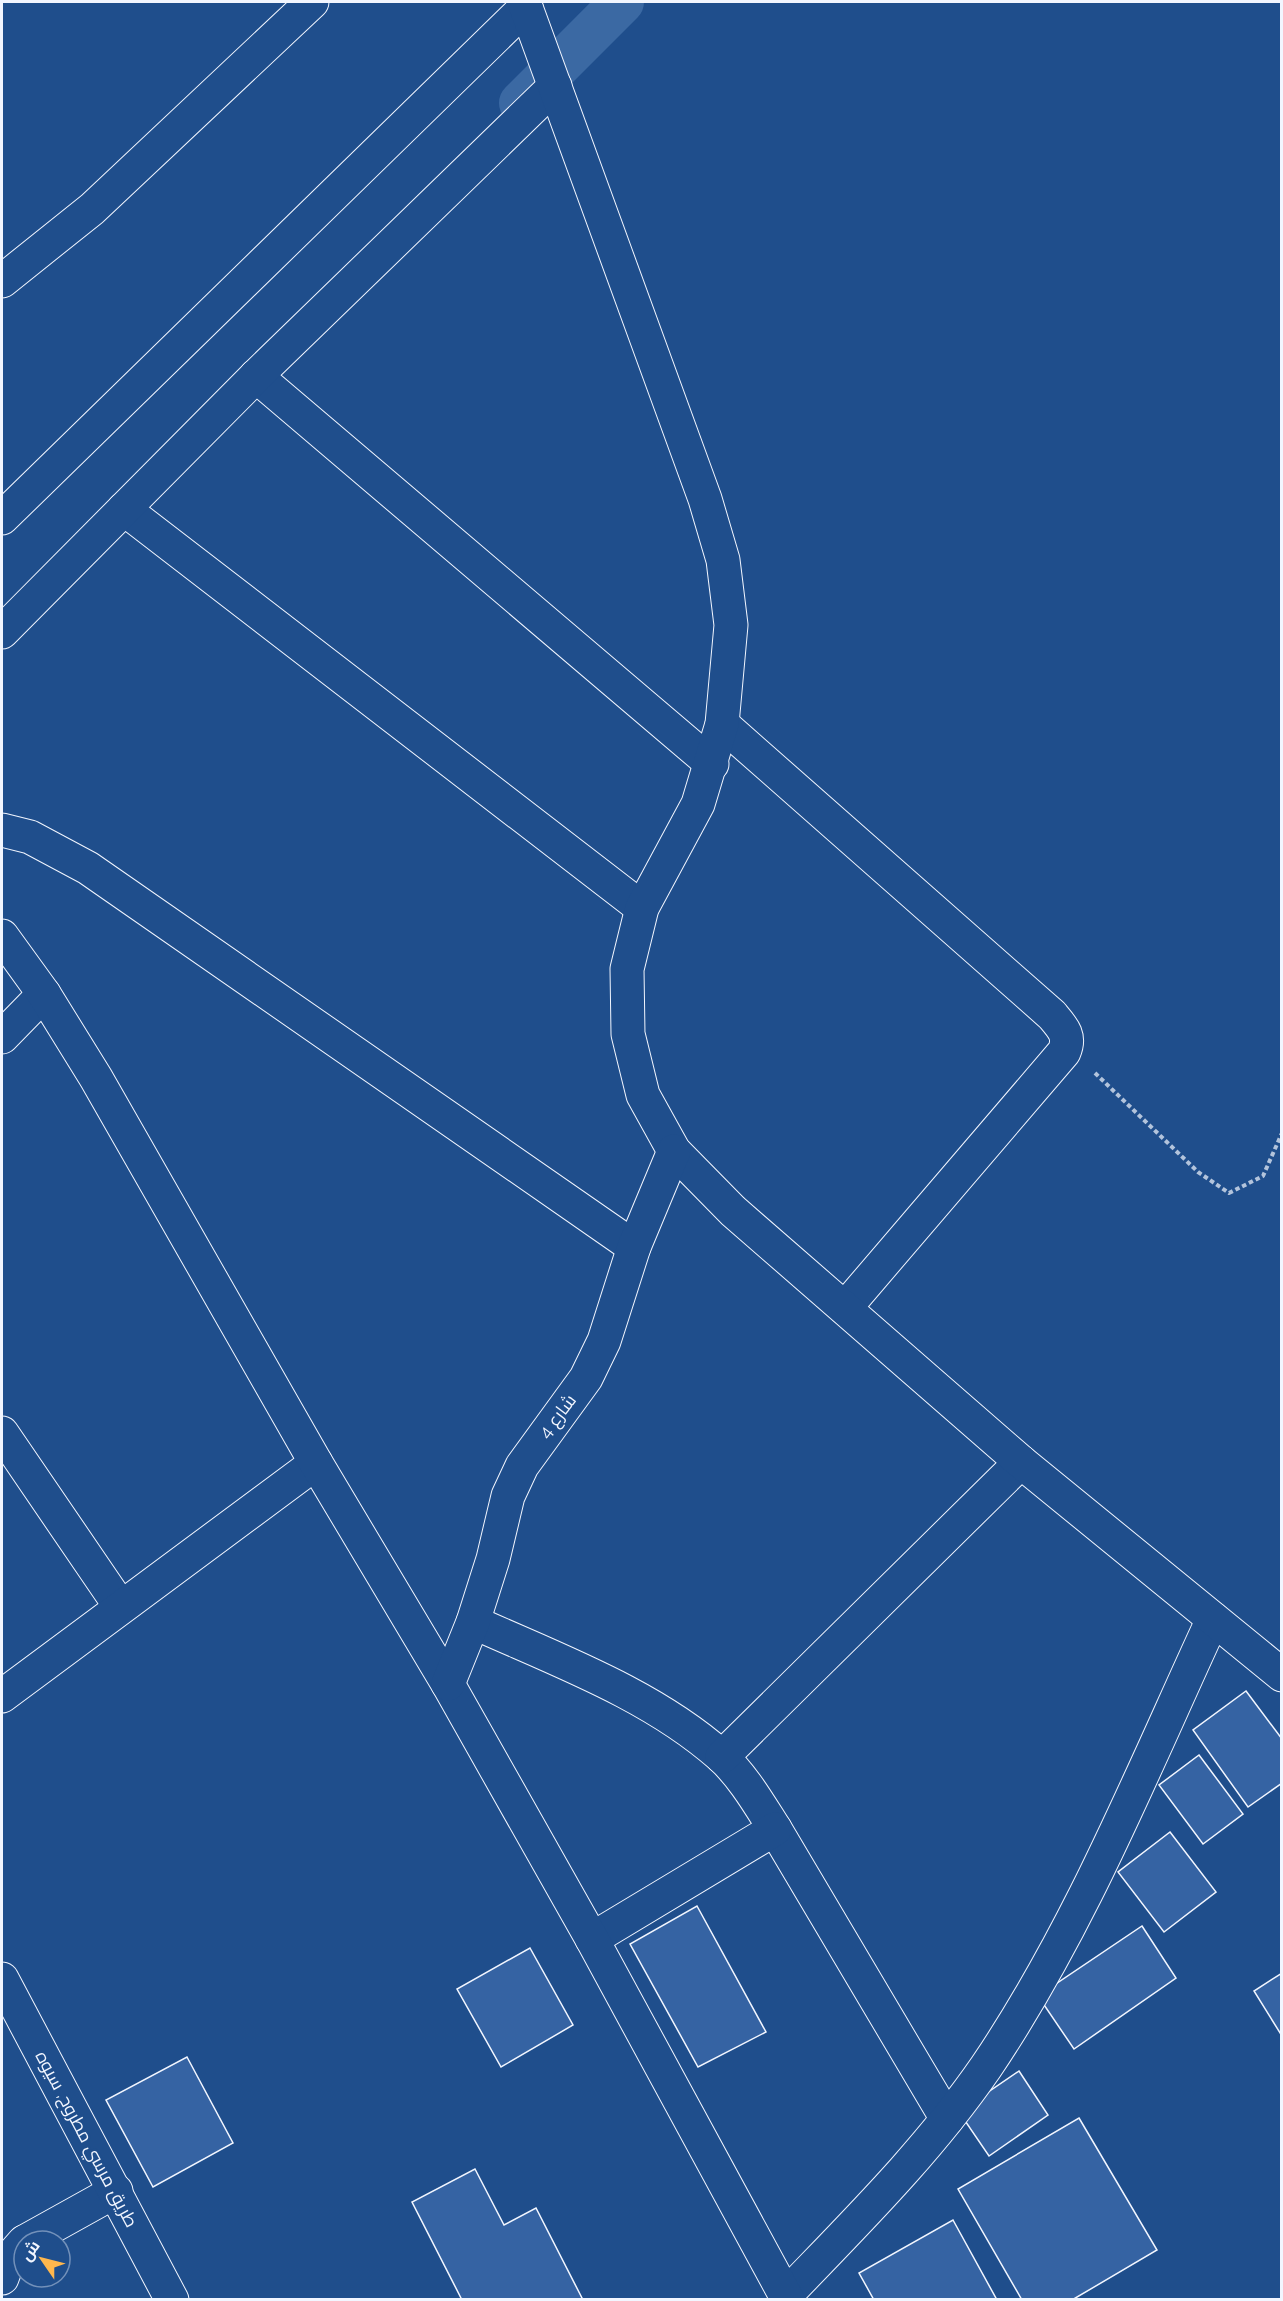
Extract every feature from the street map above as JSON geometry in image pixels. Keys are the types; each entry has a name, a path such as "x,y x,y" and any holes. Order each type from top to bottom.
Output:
{"street":[{"path":"2,281 92,209 312,2"},
{"path":"2,518 525,4 705,499 723,561 731,625 722,724 712,764 699,804 642,908 627,969 628,1034 643,1095 674,1151 733,1211 1021,1462 1281,1675"},
{"path":"2,632 256,376 555,86"},
{"path":"256,376 712,764"},
{"path":"124,509 642,908"},
{"path":"722,724 1052,1015 1064,1030 1068,1042 1064,1052 845,1308"},
{"path":"2,830 30,837 88,868 634,1247"},
{"path":"2,936 44,994 96,1078 316,1463 447,1684 592,1939 787,2297 893,2184 947,2120 1025,2005 1074,1917 1214,1618"},
{"path":"2,1037 44,994"},
{"name":"شارع 4","path":"447,1684 473,1622 493,1559 508,1496 522,1466 540,1438 586,1378 604,1341 634,1247 674,1151"},
{"path":"2,1433 120,1606"},
{"path":"722,1757 1021,1462"},
{"path":"2,1696 120,1606 316,1463"},
{"path":"473,1622 603,1681 673,1719 722,1757 748,1787 775,1829 947,2120"},
{"path":"592,1939 775,1829"},
{"name":"طريق مرسي مطروح, سيوه","path":"2,1979 116,2191 171,2300"},
{"path":"53,2229 116,2191"}],"path":[{"path":"1064,1052 1092,1070 1198,1172 1228,1193 1263,1176 1281,1133"}],"building":[{"path":"1246,1691 1282,1739 1282,1783 1248,1807 1193,1730"},
{"path":"1199,1755 1243,1814 1203,1844 1159,1785"},
{"path":"1170,1832 1216,1892 1164,1932 1118,1872"},
{"path":"697,1906 766,2032 698,2067 630,1944"},
{"path":"1142,1926 1176,1978 1074,2049 1038,1996"},
{"path":"530,1948 573,2025 501,2067 457,1989"},
{"path":"1282,1973 1282,2036 1254,1991"},
{"path":"187,2057 233,2143 153,2187 106,2100"},
{"path":"1019,2071 1048,2115 989,2156 959,2112"},
{"path":"1079,2118 1157,2250 1072,2300 1022,2300 958,2189"},
{"path":"475,2169 504,2225 536,2208 583,2300 462,2300 412,2202"},
{"path":"953,2220 997,2300 874,2300 859,2273"}],"waterway":[{"path":"521,103 622,2"}]}
